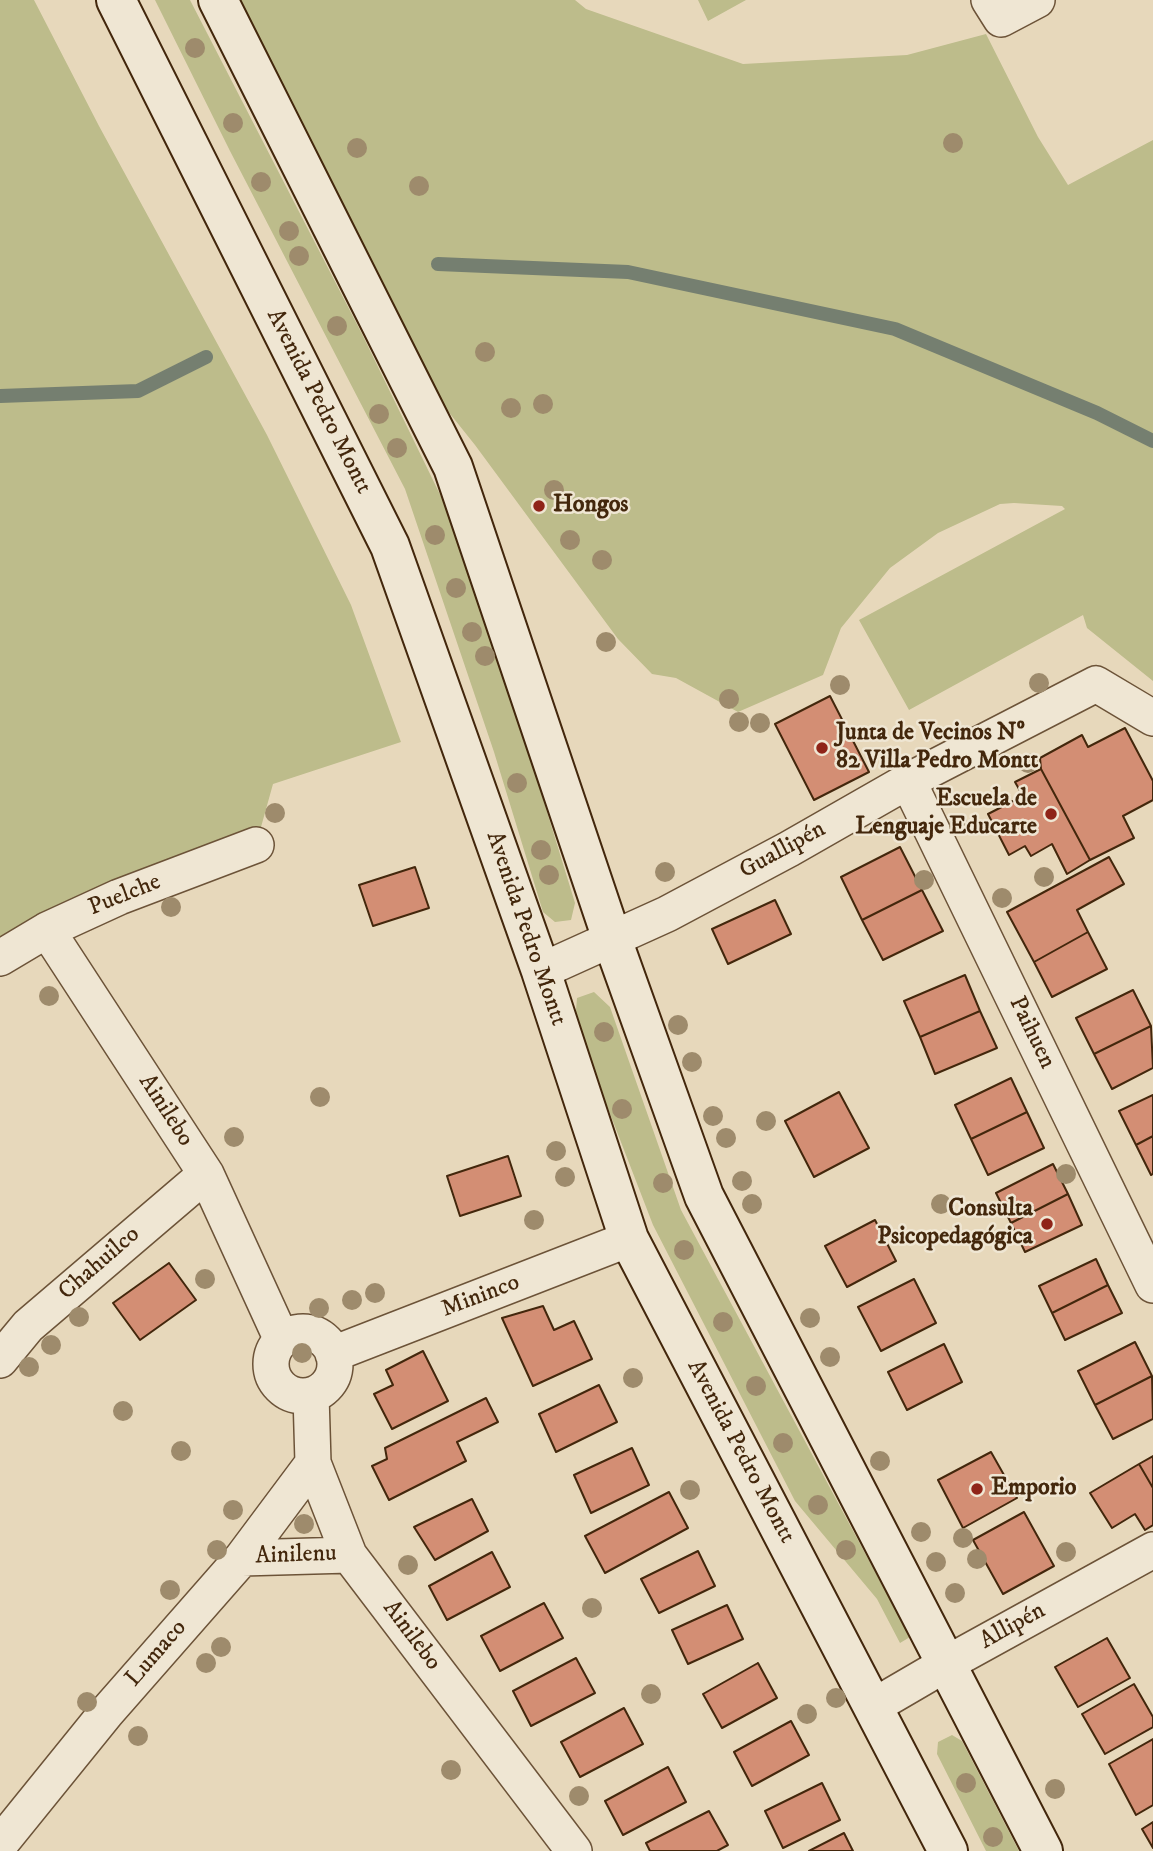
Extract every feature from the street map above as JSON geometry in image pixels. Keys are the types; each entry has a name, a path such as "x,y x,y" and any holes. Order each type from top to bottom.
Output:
{"main road":[{"name":"Avenida Pedro Montt","path":"116,0 390,546 541,971 629,1239 948,1851"},
{"path":"218,0 453,467 612,939 704,1196 1043,1851"}],"street":[{"path":"995,10 1037,0"},
{"name":"Guallipén","path":"541,971 691,901 908,782 1096,684 1153,718"},
{"name":"Paihuen","path":"908,782 1153,1285"},
{"name":"Puelche","path":"0,958 47,930 119,897 256,845"},
{"name":"Ainilebo","path":"47,930 206,1174 282,1340"},
{"name":"Chahuilco","path":"0,1360 28,1326 206,1174"},
{"name":"Mininco","path":"333,1354 629,1239"},
{"path":"312,1334 321,1338 333,1354 333,1374 328,1383 311,1395 290,1393 274,1379 271,1358 282,1340 292,1335 312,1334"},
{"name":"Ainilebo","path":"311,1395 313,1463 349,1555 574,1851"},
{"name":"Lumaco","path":"0,1844 106,1713 242,1558 313,1463"},
{"name":"Allipén","path":"874,1706 1153,1550"},
{"name":"Ainilenu","path":"242,1558 349,1555"}],"shaded area":[{"path":"0,0 34,0 99,126 267,435 351,605 401,742 273,784 256,845 0,958"},
{"path":"155,0 190,0 362,334 466,548 575,903 571,920 555,922 543,912 494,752 405,489"},
{"path":"223,0 575,0 586,9 743,64 907,55 986,34 1038,137 1068,185 1153,140 1153,681 1087,628 1083,615 909,710 859,620 1065,509 1062,506 1014,503 1000,504 938,533 890,568 841,628 823,675 738,712 676,678 652,674 618,639 475,445 419,375"},
{"path":"698,0 746,0 708,21"},
{"path":"594,992 610,1007 681,1210 910,1637 900,1643 877,1599 795,1501 653,1225 575,1023 577,998"},
{"path":"952,1735 962,1741 1019,1851 986,1851 937,1754 938,1742"}],"building":[{"name":"Junta de Vecinos Nº 82 Villa Pedro Montt","path":"830,696 869,772 814,800 775,724"},
{"path":"1125,728 1153,781 1153,800 1123,816 1134,838 1090,860 1041,769 1040,758 1082,735 1088,747"},
{"path":"1041,769 1090,860 1067,874 1052,844 1031,856 1025,846 1009,855 988,814 1023,796 1015,782"},
{"path":"900,847 922,890 862,920 841,877"},
{"path":"1109,857 1124,884 1077,910 1088,932 1034,962 1007,912"},
{"path":"415,867 429,908 373,926 359,885"},
{"path":"922,890 943,931 883,960 862,920"},
{"path":"775,900 791,934 728,964 712,929"},
{"path":"1088,932 1107,969 1052,997 1034,962"},
{"path":"965,975 980,1011 920,1037 904,1001"},
{"path":"1133,990 1151,1026 1094,1054 1076,1018"},
{"path":"980,1011 997,1048 935,1074 920,1037"},
{"path":"1151,1026 1153,1068 1112,1089 1094,1054"},
{"path":"1011,1078 1027,1112 971,1139 955,1105"},
{"path":"839,1092 869,1148 814,1177 785,1121"},
{"path":"1153,1095 1153,1136 1136,1145 1119,1111"},
{"path":"1027,1112 1044,1148 988,1175 971,1139"},
{"path":"1153,1136 1153,1174 1151,1175 1136,1145"},
{"path":"508,1156 521,1196 460,1216 447,1176"},
{"path":"1053,1164 1068,1194 1011,1223 996,1193"},
{"name":"Consulta Psicopedagógica","path":"1068,1194 1082,1225 1025,1252 1011,1223"},
{"path":"875,1220 896,1261 847,1287 825,1246"},
{"path":"1096,1259 1108,1285 1052,1313 1039,1286"},
{"path":"169,1263 196,1300 140,1340 113,1303"},
{"path":"914,1279 936,1323 881,1351 858,1307"},
{"path":"1108,1285 1122,1313 1065,1340 1052,1313"},
{"path":"543,1306 554,1330 574,1321 592,1359 533,1386 502,1318"},
{"path":"1135,1342 1152,1376 1095,1405 1078,1371"},
{"path":"944,1344 962,1382 907,1410 888,1372"},
{"path":"423,1351 448,1401 392,1429 374,1394 393,1385 386,1370"},
{"path":"1152,1376 1153,1419 1113,1439 1095,1405"},
{"path":"599,1385 617,1422 556,1452 539,1414"},
{"path":"486,1398 498,1422 457,1442 466,1461 389,1500 372,1466 387,1459 385,1448"},
{"path":"632,1448 649,1485 591,1513 574,1475"},
{"name":"Emporio","path":"991,1452 1017,1498 963,1528 938,1480"},
{"path":"1153,1456 1153,1488 1139,1464"},
{"path":"1139,1464 1153,1488 1153,1525 1145,1530 1135,1514 1112,1528 1090,1493"},
{"path":"669,1492 688,1528 605,1573 585,1536"},
{"path":"472,1499 488,1531 435,1560 414,1527"},
{"path":"1024,1512 1054,1566 1003,1594 973,1540"},
{"path":"698,1551 715,1586 659,1613 641,1579"},
{"path":"492,1552 510,1587 447,1620 429,1586"},
{"path":"544,1603 563,1638 500,1671 481,1636"},
{"path":"727,1605 743,1639 688,1664 672,1630"},
{"path":"1107,1638 1130,1678 1078,1707 1055,1667"},
{"path":"576,1658 595,1693 531,1726 513,1691"},
{"path":"758,1663 777,1698 722,1728 703,1694"},
{"path":"1134,1684 1153,1717 1153,1727 1105,1754 1082,1714"},
{"path":"624,1708 643,1744 580,1777 561,1742"},
{"path":"791,1721 809,1755 752,1786 734,1752"},
{"path":"1153,1739 1153,1805 1136,1815 1109,1764"},
{"path":"668,1767 686,1802 623,1835 605,1801"},
{"path":"822,1783 840,1820 783,1848 765,1811"},
{"path":"709,1811 728,1845 717,1851 650,1851 646,1843"},
{"path":"1153,1822 1153,1848 1142,1829"},
{"path":"844,1833 853,1851 809,1851"}],"waterway":[{"path":"438,264 628,272 895,329 1097,413 1153,441"},
{"path":"0,396 138,391 206,357"}],"place":[{"name":"Hongos","path":"539,506"},
{"name":"Junta de Vecinos Nº 82 Villa Pedro Montt","path":"822,748"},
{"name":"Escuela de Lenguaje Educarte","path":"1051,814"},
{"name":"Consulta Psicopedagógica","path":"1047,1224"},
{"name":"Emporio","path":"977,1489"}]}
